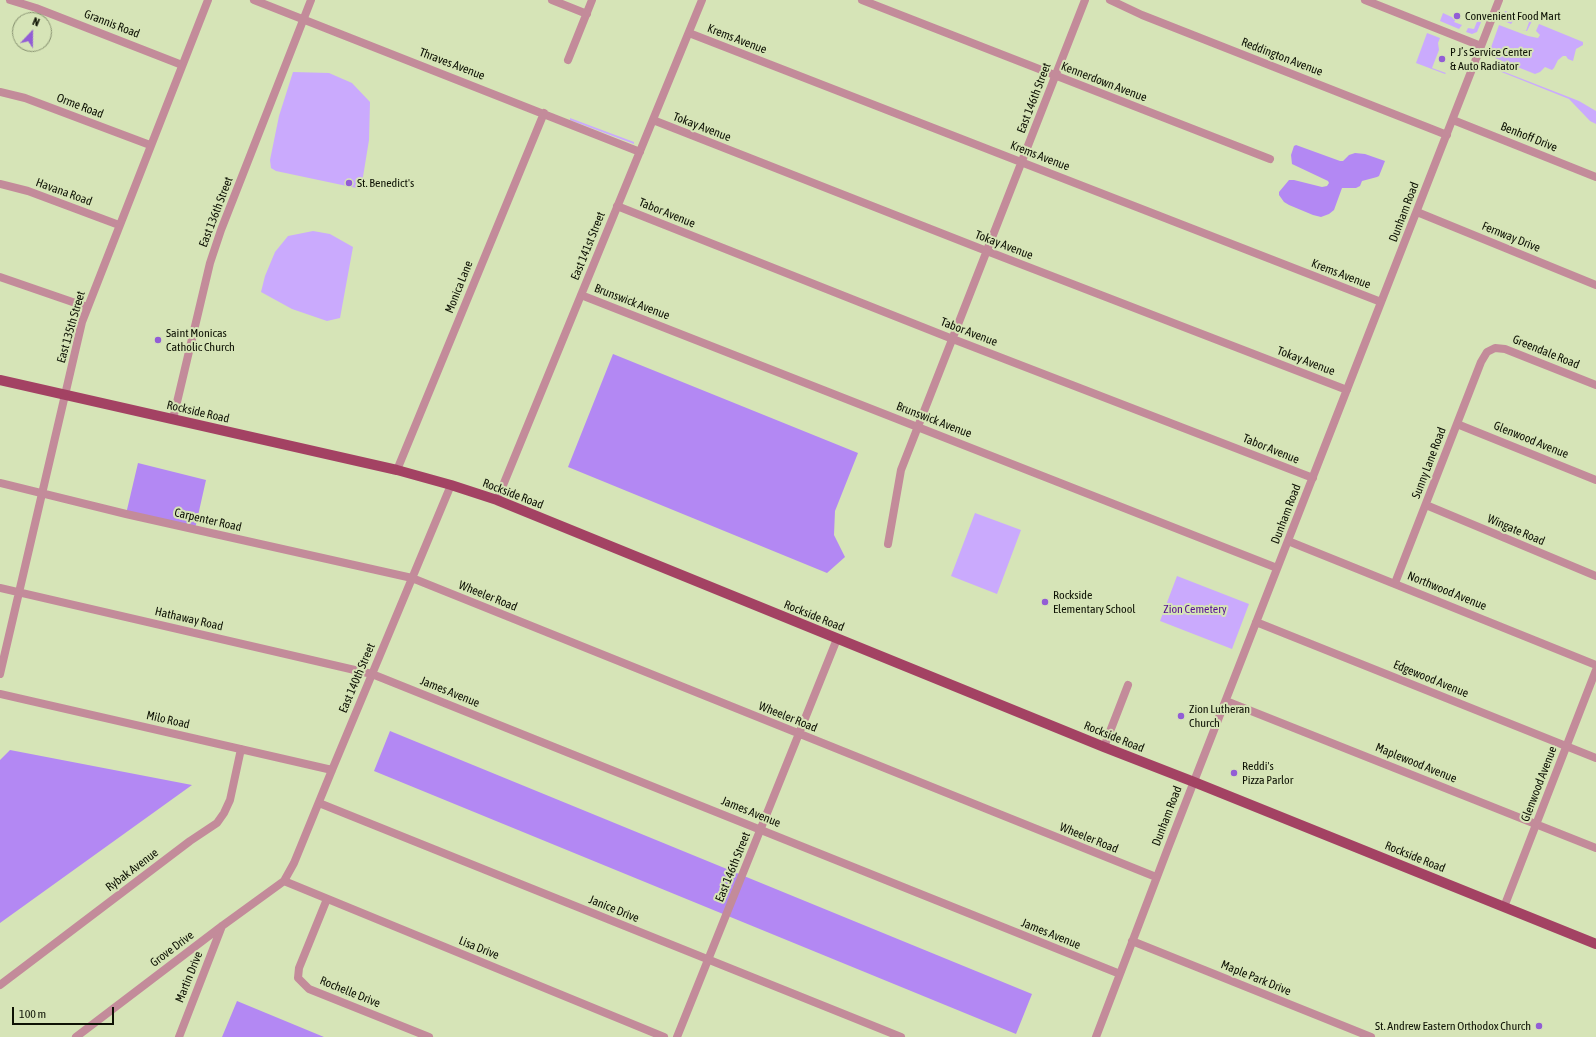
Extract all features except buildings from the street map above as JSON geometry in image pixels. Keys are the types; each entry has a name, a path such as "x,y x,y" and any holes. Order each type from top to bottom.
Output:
{"main road":[{"name":"Rockside Road","path":"0,380 397,470 497,500 1104,747 1596,944"}],"street":[{"name":"Grannis Road","path":"10,0 36,8 182,65"},
{"name":"East 135th Street","path":"0,674 76,343 87,307 208,0"},
{"name":"Thraves Avenue","path":"254,0 640,152"},
{"name":"East 136th Street","path":"173,419 210,263 221,230 311,0"},
{"path":"552,0 587,14"},
{"path":"568,60 592,0"},
{"name":"East 141st Street","path":"497,500 702,0"},
{"name":"Kennerdown Avenue","path":"862,0 1270,159"},
{"name":"East 146th Street","path":"888,544 901,470 1085,0"},
{"name":"Reddington Avenue","path":"1110,0 1148,18 1447,135"},
{"path":"1365,0 1481,46"},
{"name":"Dunham Road","path":"1096,1037 1156,877 1499,0"},
{"name":"Krems Avenue","path":"688,33 1022,161 1381,302"},
{"name":"Orme Road","path":"0,92 26,98 150,145"},
{"name":"Monica Lane","path":"397,470 544,113"},
{"name":"Tokay Avenue","path":"653,120 986,251 1347,390"},
{"name":"Benhoff Drive","path":"1453,120 1596,177"},
{"name":"Havana Road","path":"0,184 28,191 119,225"},
{"name":"Tabor Avenue","path":"617,206 952,339 1312,478"},
{"name":"Fernway Drive","path":"1416,212 1596,284"},
{"path":"0,277 87,307"},
{"name":"Brunswick Avenue","path":"581,295 1277,568"},
{"name":"Greendale Road","path":"1487,352 1495,348 1506,349 1596,385"},
{"name":"Sunny Lane Road","path":"1395,583 1484,356 1487,352"},
{"name":"Glenwood Avenue","path":"1457,424 1596,480"},
{"name":"Carpenter Road","path":"0,483 126,514 412,578"},
{"name":"East 140th Street","path":"284,881 292,867 319,803 451,485"},
{"name":"Wingate Road","path":"1426,505 1596,576"},
{"name":"Northwood Avenue","path":"1288,541 1596,665"},
{"name":"Wheeler Road","path":"412,578 1156,877"},
{"name":"Hathaway Road","path":"0,588 372,674"},
{"name":"Edgewood Avenue","path":"1256,622 1596,758"},
{"name":"East 146th Street","path":"677,1037 837,639"},
{"name":"Glenwood Avenue","path":"1504,907 1596,670"},
{"name":"James Avenue","path":"372,674 1120,974"},
{"path":"1104,747 1128,685"},
{"name":"Milo Road","path":"0,694 332,770"},
{"name":"Maplewood Avenue","path":"1226,701 1596,848"},
{"name":"Rybak Avenue","path":"0,986 190,841 217,823 230,800 241,749"},
{"name":"Janice Drive","path":"319,803 901,1037"},
{"name":"Lisa Drive","path":"284,881 664,1037"},
{"name":"Grove Drive","path":"76,1037 222,926 284,881"},
{"name":"Rochelle Drive","path":"327,899 299,968 298,978 309,989 429,1037"},
{"name":"Martin Drive","path":"178,1037 222,926"},
{"name":"Maple Park Drive","path":"1132,941 1371,1037"}],"green space":[{"path":"1505,11 1532,21 1527,31 1529,22 1516,17 1511,24 1502,20"},
{"path":"1443,13 1456,19 1454,22 1462,25 1459,29 1440,21"},
{"path":"1480,14 1484,15 1477,32 1472,34 1466,32 1468,28 1474,29"},
{"path":"1539,24 1583,42 1583,45 1576,49 1573,61 1568,59 1566,56 1563,56 1558,60 1552,70 1545,67 1540,72 1535,74 1490,56 1489,53 1499,25 1528,36 1538,38 1540,35 1536,31"},
{"path":"1427,33 1440,38 1438,43 1439,50 1432,68 1446,73 1445,74 1416,63"},
{"path":"1484,64 1579,101 1596,111 1596,124 1590,121 1569,99"},
{"path":"293,72 329,73 352,83 370,102 369,140 361,189 276,171 271,168 270,160 279,116"},
{"path":"570,118 634,142 634,144 570,120"},
{"path":"313,231 330,234 353,247 340,318 327,321 292,309 261,292 265,276 275,252 288,236"},
{"path":"975,513 1021,530 997,594 951,576"},
{"name":"Zion Cemetery","path":"1177,576 1249,604 1232,649 1160,621"}],"shaded area":[{"path":"1296,145 1340,161 1343,161 1349,155 1355,153 1365,154 1385,161 1379,176 1362,181 1360,186 1356,188 1342,188 1334,210 1321,217 1289,205 1284,202 1279,195 1279,192 1289,180 1322,187 1327,186 1329,183 1328,181 1292,164 1291,155 1294,146"},
{"path":"613,354 858,453 835,511 834,535 845,557 827,573 568,467"},
{"path":"138,463 206,480 195,529 126,514"},
{"path":"390,731 1032,994 1016,1034 374,771"},
{"path":"10,750 192,785 0,923 0,760"},
{"path":"237,1001 324,1037 222,1037"}],"place":[{"name":"Convenient Food Mart","path":"1457,16"},
{"name":"P J’s Service Center & Auto Radiator","path":"1442,59"},
{"name":"St. Benedict's","path":"349,183"},
{"name":"Saint Monicas Catholic Church","path":"158,340"},
{"name":"Rockside Elementary School","path":"1045,602"},
{"name":"Zion Lutheran Church","path":"1181,716"},
{"name":"Reddi's Pizza Parlor","path":"1234,773"},
{"name":"St. Andrew Eastern Orthodox Church","path":"1539,1026"}]}
